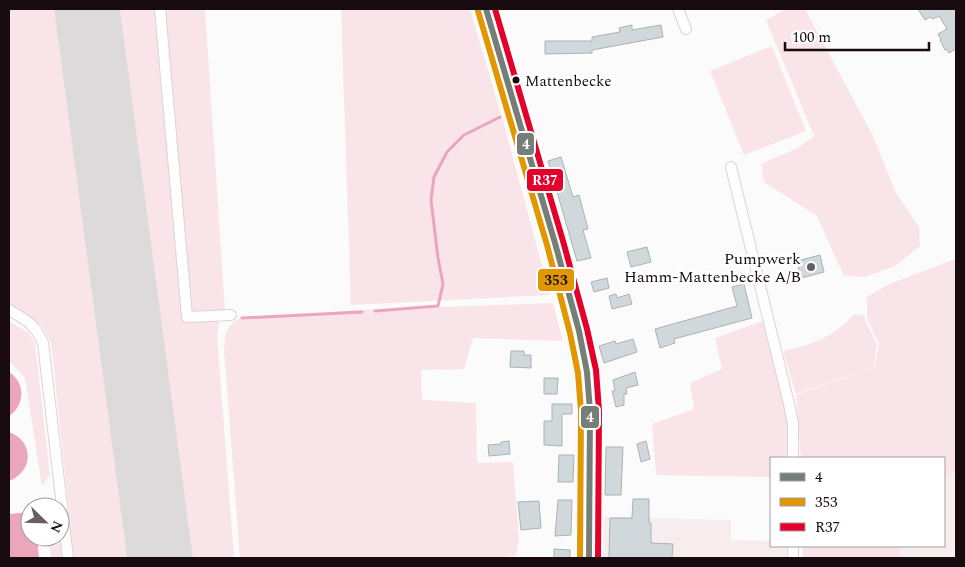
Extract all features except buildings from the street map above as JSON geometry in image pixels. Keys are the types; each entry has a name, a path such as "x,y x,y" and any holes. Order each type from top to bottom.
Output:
{"main road":[{"path":"486,9 555,243 587,372 590,411 589,558"}],"street":[{"path":"160,9 187,318 231,315"},
{"path":"678,9 686,29"},
{"path":"731,167 764,316 789,404 793,424 793,457"},
{"path":"9,310 31,323 43,343 68,558"}],"shaded area":[{"path":"9,9 205,9 225,311 220,320 217,335 234,558 74,558 70,521 70,497 67,497 51,343 42,326 9,305"},
{"path":"341,9 470,9 503,121 550,295 351,305"},
{"path":"786,9 805,9 873,136 896,193 919,227 920,246 895,266 865,277 844,276 817,216 764,182 761,164 798,148 814,136 766,20"},
{"path":"772,46 806,131 744,155 710,71"},
{"path":"955,259 956,471 945,477 945,457 801,457 796,395 875,367 879,343 867,319 867,297 887,285"},
{"path":"553,303 563,341 473,338 464,369 421,370 422,400 476,403 477,463 513,462 519,539 516,556 495,558 240,558 224,349 227,330 232,324 241,318 360,310"},
{"path":"854,314 865,316 865,320 877,344 874,367 796,394 783,351 821,339 838,329"},
{"path":"9,321 29,333 35,343 50,475 42,486 25,378 9,362"},
{"path":"763,321 784,397 788,425 788,457 770,457 770,477 656,475 652,424 694,409 690,383 722,369 715,338"},
{"path":"9,372 15,377 21,388 21,400 9,416"},
{"path":"9,432 23,442 28,456 23,470 9,481"},
{"path":"956,471 956,558 900,558 900,547 945,547 945,477"},
{"path":"20,513 20,547 38,547 39,558 9,558 9,514"},
{"path":"604,517 731,520 731,540 770,541 770,547 786,547 786,558 603,558"},
{"path":"49,547 61,547 62,558 51,558"},
{"path":"802,547 900,547 900,558 803,558"}],"waterway":[{"name":"Mattenbecke","path":"375,311 438,306 443,284 431,200 434,177 447,152 464,135 500,117"},
{"name":"Mattenbecke","path":"242,318 362,312"}],"runway":[{"path":"87,9 160,558"}],"transit line":[{"name":"4","path":"486,9 555,243 579,331 587,372 590,411 589,558"},
{"name":"R37","path":"495,9 563,241 596,370 599,411 598,558"},
{"name":"353","path":"478,11 547,245 570,333 578,373 581,411 580,558"}],"place":[{"name":"Mattenbecke","path":"516,80"},
{"name":"Pumpwerk Hamm-Mattenbecke A/B","path":"811,267"}]}
